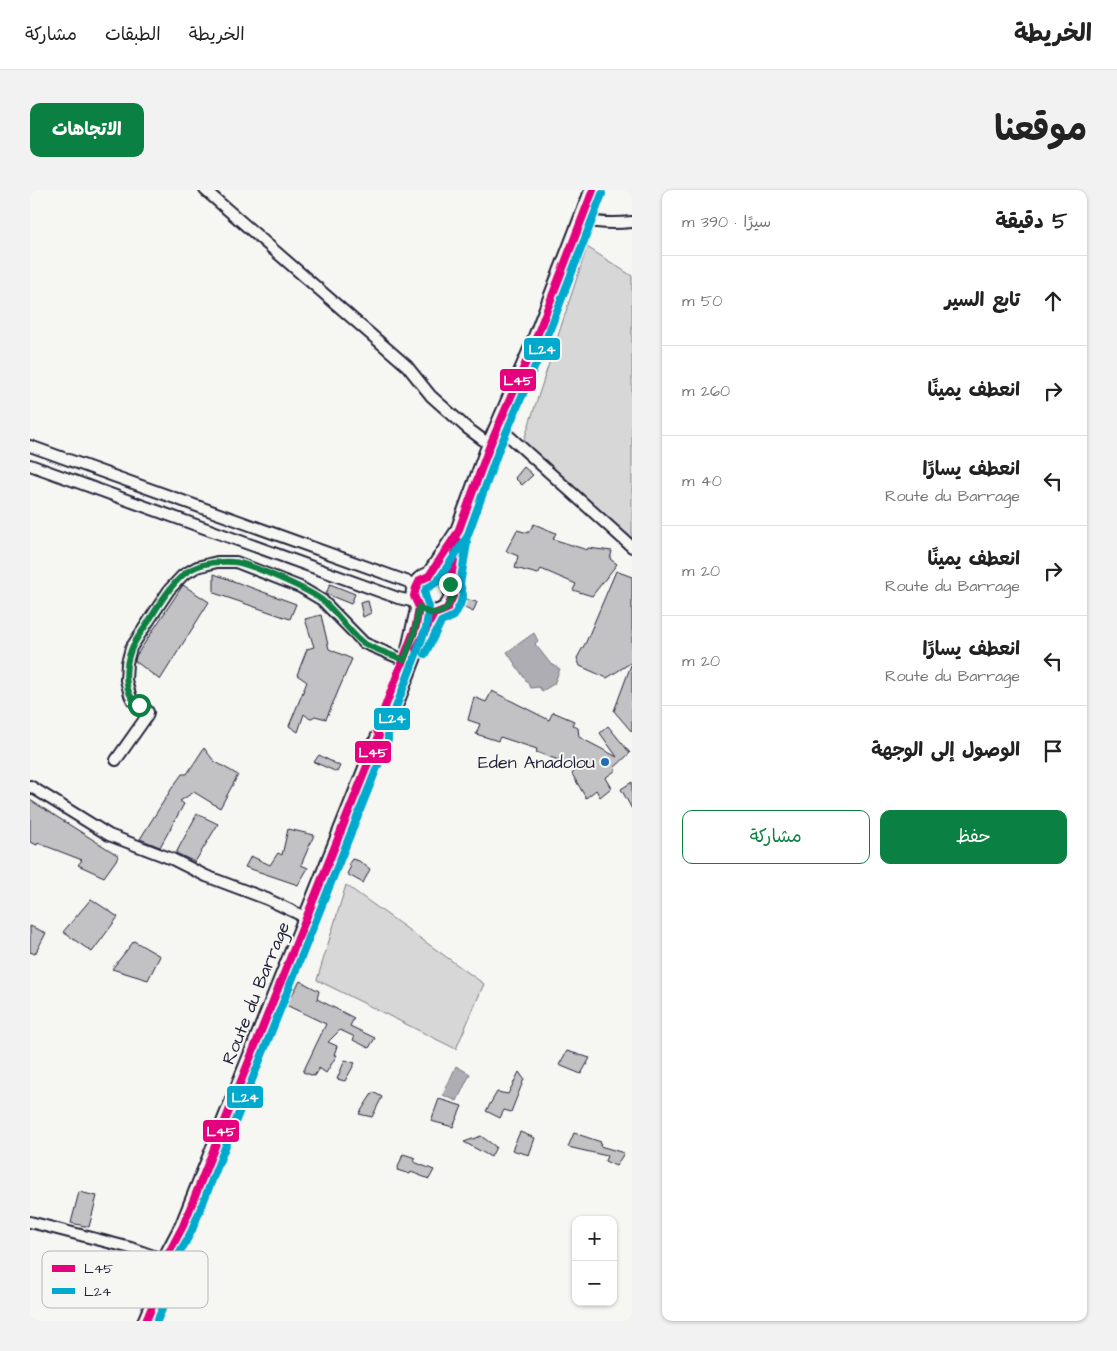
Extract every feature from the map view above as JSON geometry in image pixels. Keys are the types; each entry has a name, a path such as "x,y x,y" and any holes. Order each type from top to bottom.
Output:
{"main road":[{"name":"Route du Barrage","path":"170,1251 183,1226 379,736 385,730 412,658 434,614 446,609 451,602 453,596 450,584 458,532 490,445 533,346 593,190"},
{"name":"Route du Barrage","path":"379,736 377,731 380,720 414,634 417,604 414,596 417,585 420,580 430,576 458,532"},
{"path":"430,576 441,577 450,584"},
{"path":"417,604 426,612 434,614"},
{"name":"Route du Barrage","path":"146,1321 151,1308"}],"street":[{"path":"205,190 407,366 431,396 467,428 490,445"},
{"path":"582,219 595,223 617,224 632,222"},
{"path":"499,427 632,547"},
{"path":"30,446 417,585"},
{"path":"30,465 417,604"},
{"path":"116,760 148,712 133,701 126,680 127,663 131,648 169,590 183,575 197,567 217,562 236,562 300,587 322,600 364,643 404,660"},
{"path":"30,786 109,835 172,859 206,876 267,899 307,918"},
{"path":"30,1222 140,1251"}],"shaded area":[{"path":"587,247 632,276 632,542 522,446"},
{"path":"534,633 538,641 535,644 550,663 560,669 554,684 542,691 539,687 531,688 507,652"},
{"path":"346,885 484,984 456,1049 317,980"},
{"path":"456,1066 470,1074 457,1101 443,1095"}],"building":[{"path":"524,467 533,475 522,485 515,478"},
{"path":"534,524 556,533 553,539 587,550 588,548 612,551 610,559 617,564 592,596 573,590 576,584 541,569 538,574 515,568 518,556 506,551 517,530 528,533"},
{"path":"616,571 632,577 632,662 607,678 580,666 577,658 586,642"},
{"path":"214,574 296,604 290,619 214,593"},
{"path":"330,584 355,594 351,604 326,594"},
{"path":"183,585 209,602 160,680 135,661 136,656"},
{"path":"465,599 477,602 473,612 463,607"},
{"path":"368,601 371,613 363,617 360,603"},
{"path":"321,615 329,649 352,659 326,719 315,716 310,719 304,714 298,732 289,726 307,682 297,675 307,649 314,647 305,619"},
{"path":"632,665 632,732 614,711"},
{"path":"492,691 549,720 553,712 574,721 572,725 578,728 579,737 617,757 600,733 608,726 630,753 614,768 616,770 605,778 611,788 600,797 596,790 586,798 572,774 578,767 536,752 537,749 500,737 498,741 476,734 480,724 468,720 474,697 486,702"},
{"path":"204,748 214,761 238,775 220,808 194,792 180,801 184,804 160,847 140,839 172,788 182,774 187,774"},
{"path":"319,755 340,766 337,772 314,762"},
{"path":"632,782 632,809 621,789"},
{"path":"30,800 119,856 104,877 78,865 82,860 38,843 37,845 30,842"},
{"path":"197,814 218,824 195,862 176,853"},
{"path":"288,829 314,835 301,865 308,868 298,885 245,867 251,856 270,865 278,853 282,855"},
{"path":"352,859 359,861 370,869 363,883 347,874 351,866 348,865"},
{"path":"91,899 118,917 92,952 63,932"},
{"path":"30,926 46,933 35,954 30,952"},
{"path":"134,941 160,956 148,980 112,969"},
{"path":"300,981 319,991 317,999 354,1018 350,1026 375,1038 369,1048 353,1040 353,1036 340,1030 328,1042 337,1046 334,1055 337,1055 326,1073 319,1068 314,1076 303,1072 326,1024 286,1005"},
{"path":"567,1051 590,1058 581,1074 559,1065"},
{"path":"345,1060 355,1063 345,1081 337,1079"},
{"path":"519,1072 524,1079 511,1112 504,1110 500,1118 486,1111 497,1092 508,1094"},
{"path":"373,1092 382,1097 372,1117 359,1114"},
{"path":"439,1099 462,1106 453,1127 431,1121"},
{"path":"520,1132 535,1138 529,1155 512,1150"},
{"path":"574,1133 601,1142 600,1146 624,1153 616,1166 605,1161 607,1156 568,1147"},
{"path":"481,1136 496,1147 491,1157 464,1142"},
{"path":"403,1154 416,1158 414,1162 434,1170 429,1179 411,1172 410,1174 397,1170"},
{"path":"79,1192 97,1196 89,1227 71,1223"}],"transit line":[{"name":"L45","path":"170,1251 183,1226 379,736 377,731 380,720 416,626 419,607 414,596 416,588 420,580 429,576 458,532 490,445 533,346 593,190"},
{"name":"L24","path":"181,1251 192,1230 388,740 390,723 426,628 429,607 425,591 437,582 467,537 499,449 542,350 602,194"},
{"name":"L45","path":"416,649 434,614 447,609 453,596 450,584 457,541"},
{"name":"L24","path":"425,654 441,622 454,616 460,605 463,595 460,584 467,543"},
{"name":"L45","path":"146,1321 151,1308"},
{"name":"L24","path":"157,1321 163,1308"}],"place":[{"name":"Eden Anadolou","path":"605,762"}],"route":[{"path":"139,705 133,701 126,680 127,663 131,648 169,590 183,575 197,567 217,562 236,562 300,587 322,600 364,643 404,660 414,634 419,607 426,612 434,614 446,609 453,596 450,584"}]}
